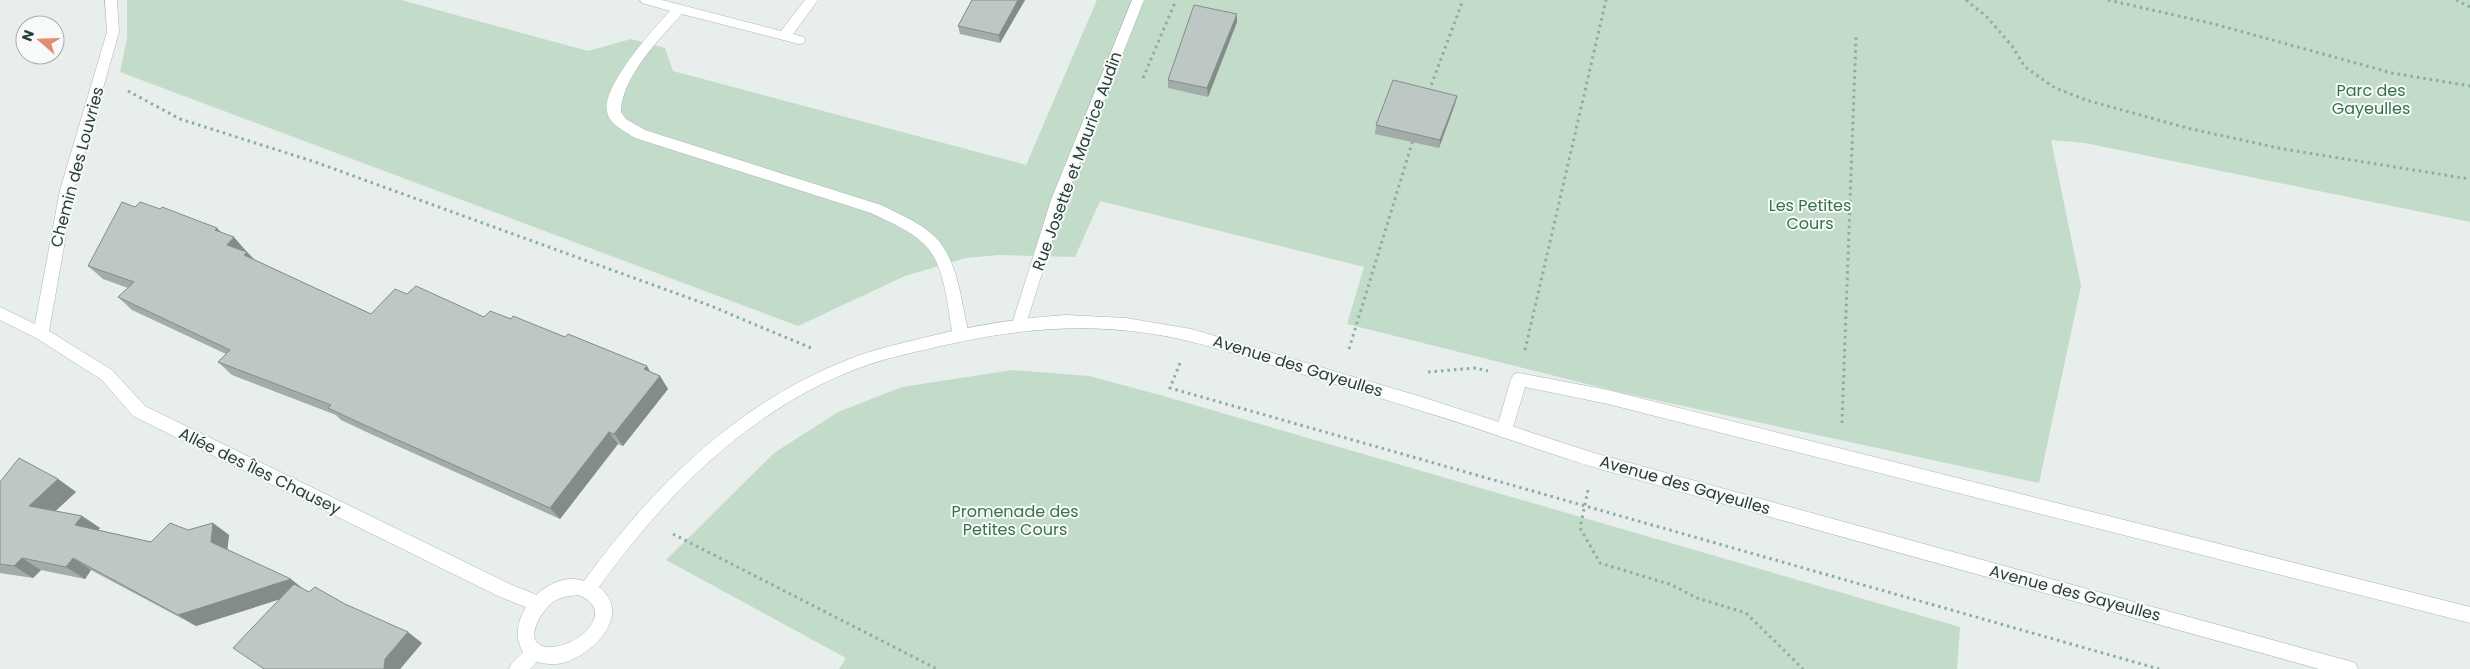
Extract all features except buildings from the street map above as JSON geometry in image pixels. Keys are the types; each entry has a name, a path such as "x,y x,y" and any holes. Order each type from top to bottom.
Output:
{"street":[{"name":"Chemin des Louvries","path":"41,334 54,253 67,190 114,32 111,0"},
{"path":"646,0 799,40"},
{"path":"784,36 812,0"},
{"name":"Rue Josette et Maurice Audin","path":"1019,324 1058,200 1138,0"},
{"path":"679,8 648,43 616,93 614,111 621,123 640,134 876,209 907,224 926,238 941,256 961,335"},
{"name":"Allée des Îles Chausey","path":"0,313 41,334 107,376 139,411 266,475 504,590 538,604"},
{"name":"Avenue des Gayeulles","path":"588,589 642,518 711,449 775,403 852,365 884,354 961,335 1019,324 1079,320 1157,327 1191,334 1340,379 1594,460 2349,669"},
{"path":"1504,431 1519,379 1608,397 2470,615"},
{"path":"578,587 588,589 597,594 605,611 598,634 574,654 560,658 547,657 535,652 529,645 526,631 530,614 538,604 562,590 578,587"},
{"path":"518,669 535,652"}],"path":[{"path":"1427,98 1463,0"},
{"path":"1519,379 1606,0"},
{"path":"1966,0 1994,24 2012,46 2025,67 2055,88 2086,100 2187,128 2283,149 2470,178"},
{"path":"2108,0 2214,24 2392,73 2470,86"},
{"path":"2456,0 2470,7"},
{"path":"1841,456 1856,36"},
{"path":"99,82 132,92 180,120 315,162 711,306 852,365"},
{"path":"1340,379 1415,134"},
{"path":"1191,334 1170,388 2159,669"},
{"path":"1594,460 1580,528 1600,563 1672,586 1697,598 1746,612 1803,669"},
{"path":"642,518 937,669"}],"green space":[{"path":"127,0 401,0 588,51 631,39 665,48 673,71 1026,165 1097,0 2470,0 2470,222 2085,143 2051,140 2081,286 2039,483 1623,393 1347,324 1364,267 1100,201 1075,257 999,255 966,258 905,276 798,326 120,72 127,38"},
{"name":"Promenade des Petites Cours","path":"1013,370 1089,376 1160,395 1960,627 1957,669 839,669 846,658 666,560 774,453 838,412 902,387"}],"park label":[{"name":"Parc des Gayeulles","path":"2371,99"},
{"name":"Les Petites Cours","path":"1810,214"}]}
